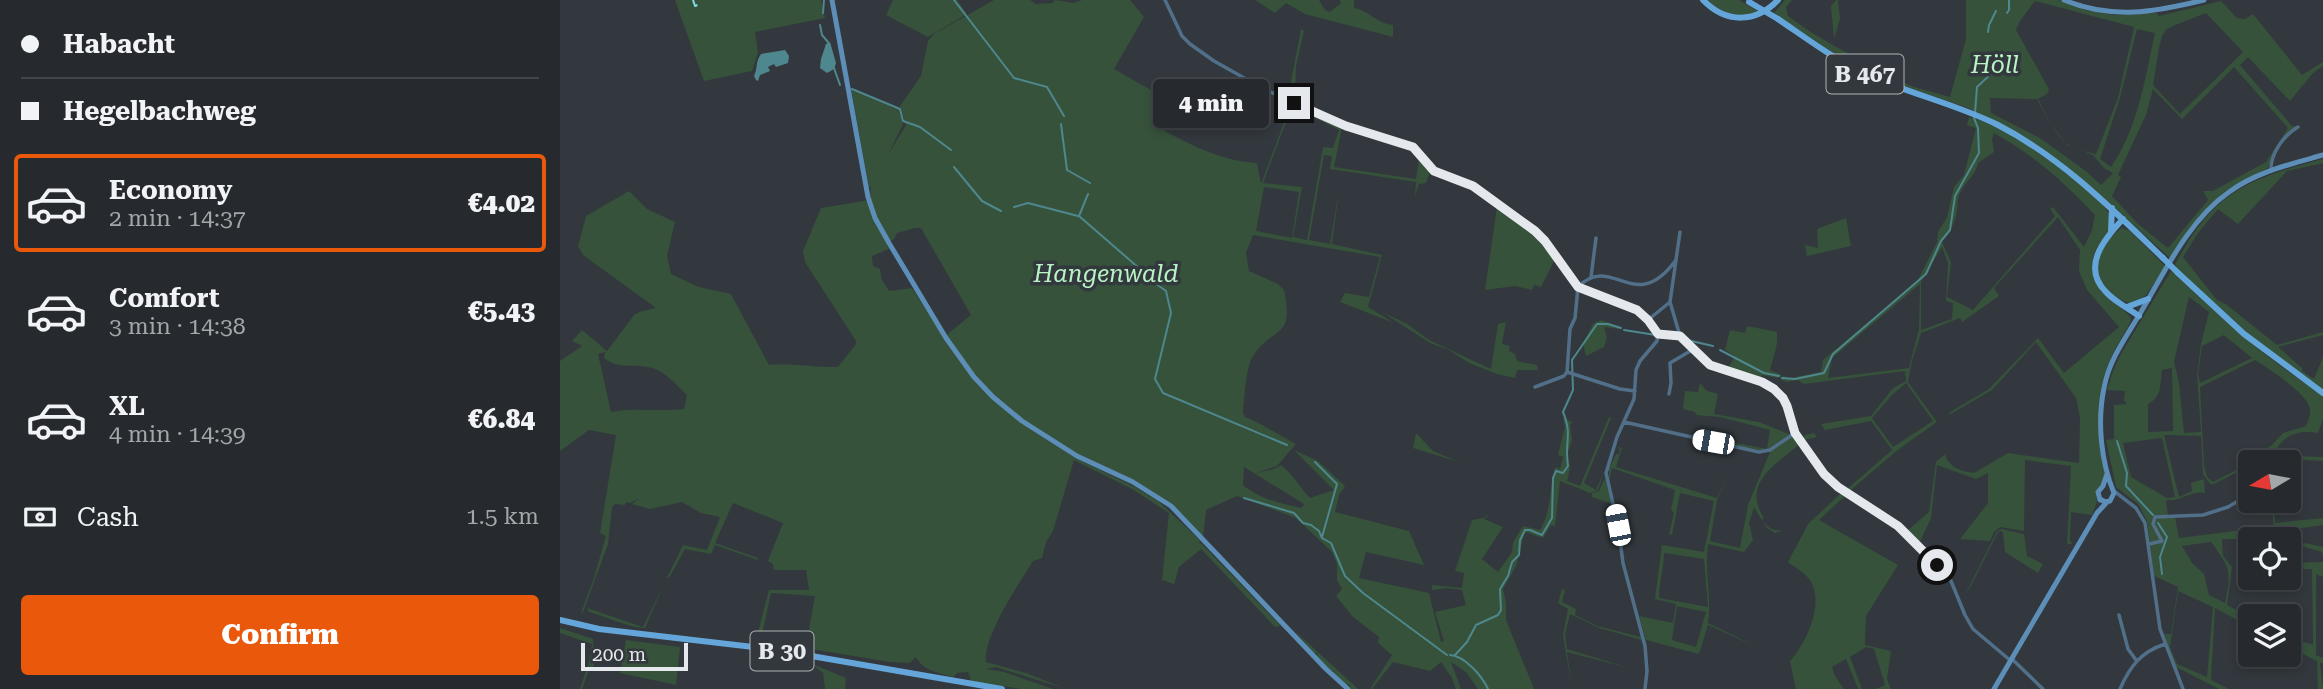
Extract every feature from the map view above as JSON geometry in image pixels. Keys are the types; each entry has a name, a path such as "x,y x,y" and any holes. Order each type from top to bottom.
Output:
{"main road":[{"path":"1703,0 1721,14 1740,18 1765,12 1778,0"},
{"name":"B 467","path":"1748,1 1832,57 1861,72 1962,109 2043,152 2112,208 2251,339 2323,393"},
{"path":"2111,232 2112,208"},
{"path":"2123,219 2098,252 2095,261 2096,274 2106,293 2138,316"},
{"path":"2127,307 2148,299"},
{"name":"B 30","path":"560,620 598,629 771,649 1002,689"}],"street":[{"path":"832,0 868,197 875,218 946,338 974,377 1022,421 1077,456 1133,482 1171,506 1348,689"},
{"path":"1165,0 1182,36 1214,61 1262,88 1329,119 1367,134 1413,147 1436,172 1473,186 1545,241 1578,287 1629,306 1648,320 1658,335 1682,338"},
{"path":"2064,0 2086,8 2119,13 2151,12 2204,0"},
{"path":"2271,171 2272,160 2282,142 2298,127"},
{"path":"1994,689 2097,513 2109,501 2113,489 2101,433 2104,388 2118,351 2148,299 2192,230 2211,207 2238,186 2271,171 2323,155"},
{"path":"1680,232 1670,302 1682,338 1710,365 1762,382 1774,389 1787,406 1795,433 1812,458 1838,487 1905,533 1951,581 1973,629 2043,689"},
{"path":"1591,277 1596,238"},
{"path":"1570,374 1570,329 1575,318 1578,287 1591,277 1612,277 1643,286 1659,280 1676,260"},
{"path":"1648,320 1670,302"},
{"path":"1645,689 1645,646 1623,564 1618,525 1606,478 1607,468 1635,391 1636,370 1658,335"},
{"path":"1669,394 1670,363 1693,350"},
{"path":"1535,387 1570,374 1620,390 1635,391"},
{"path":"1624,422 1759,452 1770,450 1795,433"},
{"path":"2097,513 2100,499 2098,492 2104,486 2108,471"},
{"path":"2104,486 2113,489 2132,504 2143,517 2149,544 2156,608 2165,644 2183,689"},
{"path":"2100,499 2124,499"},
{"path":"2149,544 2161,542 2153,524 2155,517 2203,515 2238,501"},
{"path":"2119,615 2128,649 2136,660"},
{"path":"2120,689 2136,660 2153,648 2165,644"}],"green space":[{"path":"675,0 821,0 825,18 755,32 758,52 752,71 704,81"},
{"path":"893,0 957,0 967,14 928,37 886,15"},
{"name":"Hangenwald","path":"994,0 1030,0 1036,4 1053,3 1055,0 1074,3 1082,0 1130,0 1144,17 1114,69 1179,106 1165,131 1210,152 1257,163 1261,184 1291,104 1342,127 1334,167 1416,179 1419,158 1412,149 1430,171 1426,183 1419,184 1415,196 1416,182 1330,169 1332,156 1324,155 1309,240 1330,244 1339,190 1332,244 1382,255 1368,307 1394,323 1340,302 1345,293 1369,297 1380,257 1253,235 1246,253 1249,271 1278,284 1284,290 1287,306 1286,318 1280,331 1267,340 1252,358 1243,413 1245,417 1296,444 1277,466 1256,473 1281,465 1310,498 1334,490 1294,450 1318,461 1345,486 1339,495 1335,512 1409,531 1424,565 1366,552 1359,578 1429,593 1441,642 1444,641 1435,612 1466,605 1462,590 1432,590 1432,585 1462,588 1464,573 1455,571 1472,520 1483,518 1490,513 1484,519 1503,527 1482,559 1498,572 1512,552 1513,542 1523,526 1540,530 1544,522 1555,467 1560,469 1563,457 1558,455 1565,427 1563,418 1572,422 1567,481 1580,486 1609,417 1611,418 1584,483 1596,490 1605,470 1598,490 1590,493 1560,481 1555,526 1551,525 1543,538 1525,532 1516,566 1503,589 1506,620 1534,689 1478,689 1466,672 1451,662 1461,689 1456,689 1441,662 1430,671 1393,662 1370,689 1392,655 1378,643 1379,637 1353,617 1336,596 1342,589 1337,580 1337,564 1332,552 1296,518 1237,496 1206,510 1203,538 1156,494 1136,481 1076,453 1075,458 1158,501 1281,626 1275,627 1201,549 1179,567 1174,584 1162,580 1169,513 1132,489 1074,460 1042,558 1033,561 1003,610 990,638 986,662 1026,673 1066,689 996,667 986,669 1004,672 1053,689 1021,689 971,681 968,672 957,673 953,677 927,668 916,657 910,663 890,662 756,640 769,590 809,590 806,570 774,570 773,564 768,561 783,523 733,503 715,543 758,560 715,545 711,554 685,549 669,578 667,577 683,545 707,550 720,517 701,513 682,502 650,509 632,504 640,498 626,502 625,505 615,504 612,507 608,544 581,613 606,536 600,533 616,435 589,430 560,451 560,361 582,346 572,341 582,330 607,351 634,315 656,308 583,255 578,246 586,216 629,191 647,209 675,222 667,256 671,274 699,287 731,294 769,365 838,367 856,341 805,262 803,251 821,208 870,200 871,186 869,187 851,89 899,110 903,124 888,155 906,125 900,106 921,76 928,41 934,34","holes":["1292,106 1339,130 1333,148 1323,147 1307,240 1293,237 1302,187 1263,183","1264,187 1299,192 1292,238 1256,231","921,228 971,315 944,337 912,288 889,291 882,280 880,269 873,266 872,256 889,249 886,243 894,239 897,233","605,352 604,358 615,364 646,367 662,372 687,395 684,409 611,412 598,354","1244,467 1304,505 1301,508 1277,502 1243,485","771,593 815,596 806,646 761,639"]},
{"path":"1255,0 1319,0 1325,10 1330,12 1341,3 1340,0 1354,0 1354,8 1393,25 1393,37 1305,14 1286,3 1275,13"},
{"path":"1705,0 1739,0 1759,12 1744,16 1730,14"},
{"name":"Höll","path":"1785,0 1792,0 1786,7 1788,16 1809,31 1885,75 1950,97 1966,39 1966,0 2059,0 2085,10 2114,15 2157,13 2159,16 2221,1 2237,18 2245,19 2253,14 2302,75 2323,62 2323,66 2313,73 2290,101 2248,57 2240,65 2292,126 2297,126 2280,144 2268,168 2228,189 2208,207 2171,259 2093,188 2002,125 1968,108 1895,83 1847,62 1774,13","holes":["2035,1 2134,27 2118,98 2096,154 2081,150 2093,155 2104,168 2113,173 2101,185 2040,138 1991,113 1990,98 2037,99 2052,126 2038,99 2047,94 2049,89 2016,30","2206,13 2243,52 2180,114 2153,85 2162,36 2173,26","2137,29 2155,33 2134,119 2111,167 2100,159 2120,98","2234,67 2288,128 2266,162 2213,191 2203,191 2208,200 2168,248 2138,224 2112,196 2121,177 2118,175 2146,115 2153,89 2182,119"]},
{"path":"1836,0 1840,19 1834,39 1831,6"},
{"path":"1301,29 1304,31 1296,66 1295,101 1291,82"},
{"path":"1969,117 1985,122 2034,150 2076,180 2105,208 2111,219 2110,227 2094,255 2093,273 2116,304 2130,316 2131,321 2114,351 2103,379 2099,422 2105,472 2102,484 2096,491 2097,502 2092,515 2071,512 2072,544 2067,544 2071,466 2025,460 2024,531 2000,527 1990,541 1960,539 1988,503 1988,473 1976,479 1937,465 1931,518 1919,544 1907,531 1929,512 1936,462 1945,454 1954,467 1974,473 2008,453 2079,463 2080,417 2076,398 2036,342 1992,390 1949,415 1989,389 2038,338 2064,373 2119,327 2087,290 2079,271 2080,250 2058,217 1994,288 1999,296 1962,322 1960,318 1921,333 1908,382 1937,422 1899,449 1847,493 1835,483 1846,490 1892,450 1871,421 1825,430 1821,424 1871,416 1893,388 1906,381 1905,371 1804,384 1798,380 1787,382 1780,379 1783,376 1790,378 1821,372 1823,360 1918,280 1947,217 1954,187 1964,175 1976,128 1967,125","holes":["1994,133 2036,160 2095,215 2084,247 2053,207 2050,209 2055,216 1973,310 1947,297 1951,262 1942,242 1954,223 1962,189 1978,163 1994,152","1942,247 1948,263 1946,301 1953,303 1952,319 1921,330 1921,282","1920,284 1919,329 1909,368 1828,378 1832,358","1906,383 1933,421 1893,447 1872,418"]},
{"path":"2323,159 2323,163 2287,171 2238,224 2218,209 2183,257 2217,300 2277,345 2323,332 2323,335 2278,347 2314,379 2323,357 2323,390 2253,338 2178,270 2175,264 2192,236 2223,200 2264,178"},
{"path":"1497,207 1539,237 1555,259 1541,287 1534,285 1532,290 1515,286 1485,290"},
{"path":"1846,218 1851,246 1807,256 1805,245 1818,248 1817,229"},
{"path":"2122,228 2130,231 2166,267 2146,295 2134,304 2116,297 2099,276 2098,258 2111,237"},
{"path":"2171,271 2243,337 2323,396 2323,419 2318,433 2293,435 2287,437 2276,450 2263,450 2283,433 2306,426 2310,411 2302,395 2255,360 2200,387 2204,466 2207,477 2213,482 2238,469 2238,472 2214,484 2210,484 2203,474 2201,436 2164,435 2179,497 2192,491 2191,483 2204,479 2205,493 2166,500 2168,516 2175,517 2179,538 2238,531 2238,539 2222,539 2223,556 2232,567 2227,605 2238,611 2238,620 2215,608 2211,680 2229,689 2219,689 2176,667 2164,634 2171,634 2178,587 2154,576 2147,521 2138,504 2116,487 2106,440 2114,439 2114,405 2126,402 2125,391 2107,390 2113,371","holes":["2189,297 2209,312 2197,375 2201,432 2184,433 2174,362","2224,335 2252,358 2200,383 2198,374 2202,346","2172,368 2173,431 2148,432 2148,404 2158,394 2162,370","2162,438 2175,497 2167,498 2131,477 2123,443","2211,542 2228,570 2225,603 2209,595 2204,574 2192,563 2182,546","2178,591 2213,607 2207,677 2177,664 2170,647"]},
{"path":"1382,312 1407,324 1429,340 1491,369 1498,324 1506,322 1502,344 1510,346 1509,351 1515,354 1517,361 1537,365 1538,370 1517,370 1515,378 1497,374 1430,343"},
{"path":"1601,320 1620,327 1604,327 1607,338 1604,347 1586,356 1583,343 1593,324"},
{"path":"1747,326 1777,332 1777,344 1770,370 1782,375 1778,378 1762,375 1761,380 1727,370 1735,356 1725,350 1730,330 1745,333"},
{"path":"1700,383 1707,391 1718,394 1714,414 1759,422 1791,435 1765,451 1693,438 1767,449 1770,430 1720,417 1696,415 1695,412 1683,409 1685,391 1698,392"},
{"path":"1416,433 1433,451 1459,462 1413,448"},
{"path":"1814,433 1817,437 1804,440 1830,477 1802,440 1805,435"},
{"path":"1794,436 1800,444 1764,475 1757,494 1758,506 1764,518 1762,520 1771,528 1783,530 1775,533 1766,527 1754,507 1749,523 1753,540 1744,552 1708,544 1707,554 1709,603 1708,623 1759,648 1708,625 1699,654 1646,640 1639,616 1673,623 1676,604 1655,599 1662,545 1704,552 1714,501 1680,493 1672,535 1669,534 1674,513 1671,510 1675,490 1612,468 1609,481 1609,469 1616,454 1619,454 1620,449 1617,447 1622,448 1616,467 1717,498 1729,471 1717,500 1710,541 1740,548 1748,505 1770,452","holes":["1664,553 1704,559 1708,607 1659,598","1677,606 1706,612 1696,647 1672,640"]},
{"path":"2301,456 2323,457 2323,461 2301,460"},
{"path":"1605,478 1612,504 1592,497 1592,493 1599,491"},
{"path":"1841,493 1845,496 1819,520 1898,565 1866,616 1865,645 1891,651 1887,679 1891,689 1876,689 1885,685 1874,649 1866,647 1850,657 1862,689 1858,689 1846,659 1832,667 1844,689 1796,689 1790,661 1812,623 1815,600 1810,580 1788,562 1808,524"},
{"path":"2272,513 2275,523 2323,518 2323,525 2301,528 2266,527 2274,526"},
{"path":"2002,529 2024,534 2027,556 2043,564 2038,573 2005,552 2003,532 2000,531 1965,595 1997,531"},
{"path":"2301,542 2323,547 2323,558 2322,552 2301,546"},
{"path":"2323,562 2323,577 2316,574 2316,655 2323,658 2323,663 2320,663 2323,689 2318,689 2317,661 2301,653 2301,641 2313,645 2312,569 2301,569 2301,563"},
{"path":"664,584 645,628 589,612 587,608 643,627"},
{"path":"1562,589 1565,590 1562,602 1576,609 1575,615 1597,626 1641,637 1642,640 1599,628 1570,614 1565,634 1567,649 1629,668 1567,652 1572,689 1563,635 1568,609 1558,603"},
{"path":"560,628 593,639 594,667 590,667 582,689 592,644 560,633"},
{"path":"1295,631 1358,689 1351,689 1349,684 1346,685 1334,674 1317,656 1318,653 1314,653"},
{"path":"626,640 680,647 676,685 620,673"},
{"path":"810,663 846,678 845,689 825,689 823,673"}],"water":[{"path":"830,42 836,63 834,69 827,73 820,68 826,44"},
{"path":"785,50 789,56 788,63 768,67 770,71 756,80 754,76 761,54"}],"waterway":[{"path":"823,13 824,0"},
{"path":"954,0 1014,78 1047,87 1064,116"},
{"path":"2007,13 2009,0"},
{"path":"1988,32 1996,11"},
{"path":"820,25 822,35 828,42"},
{"path":"1975,113 1977,87 1992,73 1983,54"},
{"path":"834,68 840,85"},
{"path":"852,89 900,109 903,121 920,127 951,150"},
{"path":"1782,378 1795,379 1824,373 1833,354 1926,274 1941,241 1950,230 1955,196 1979,153 1978,128 1974,118"},
{"path":"1061,124 1067,170 1090,183"},
{"path":"954,167 982,201 1001,211"},
{"path":"1088,194 1079,216 1147,275"},
{"path":"1014,207 1028,203 1078,216"},
{"path":"1155,283 1166,291 1171,313 1155,379 1163,393 1287,445"},
{"path":"1455,655 1467,642 1476,625 1498,615 1501,610 1500,589 1512,562 1519,555 1520,540 1525,530 1542,535 1552,518 1553,478 1556,471 1563,473 1568,466 1568,433 1563,412 1573,390 1572,360 1597,324 1621,328"},
{"path":"1624,330 1681,339"},
{"path":"1687,340 1713,346"},
{"path":"1720,350 1764,373 1779,376"},
{"path":"2117,441 2127,473 2126,486 2153,515"},
{"path":"1315,462 1337,484 1322,537"},
{"path":"1244,498 1294,513 1303,523 1319,531 1322,538 1331,543 1345,576 1363,593 1447,655"},
{"path":"2158,523 2167,537 2160,557 2162,574"},
{"path":"1450,655 1472,667 1488,689"}],"ferry route":[{"path":"693,0 695,6 700,4 699,0"}],"route":[{"path":"1294,103 1367,134 1413,147 1434,171 1444,177 1468,183 1535,231 1578,287 1637,310 1658,334 1680,336 1710,365 1769,386 1783,398 1792,429 1831,482 1898,526 1937,565"}]}
